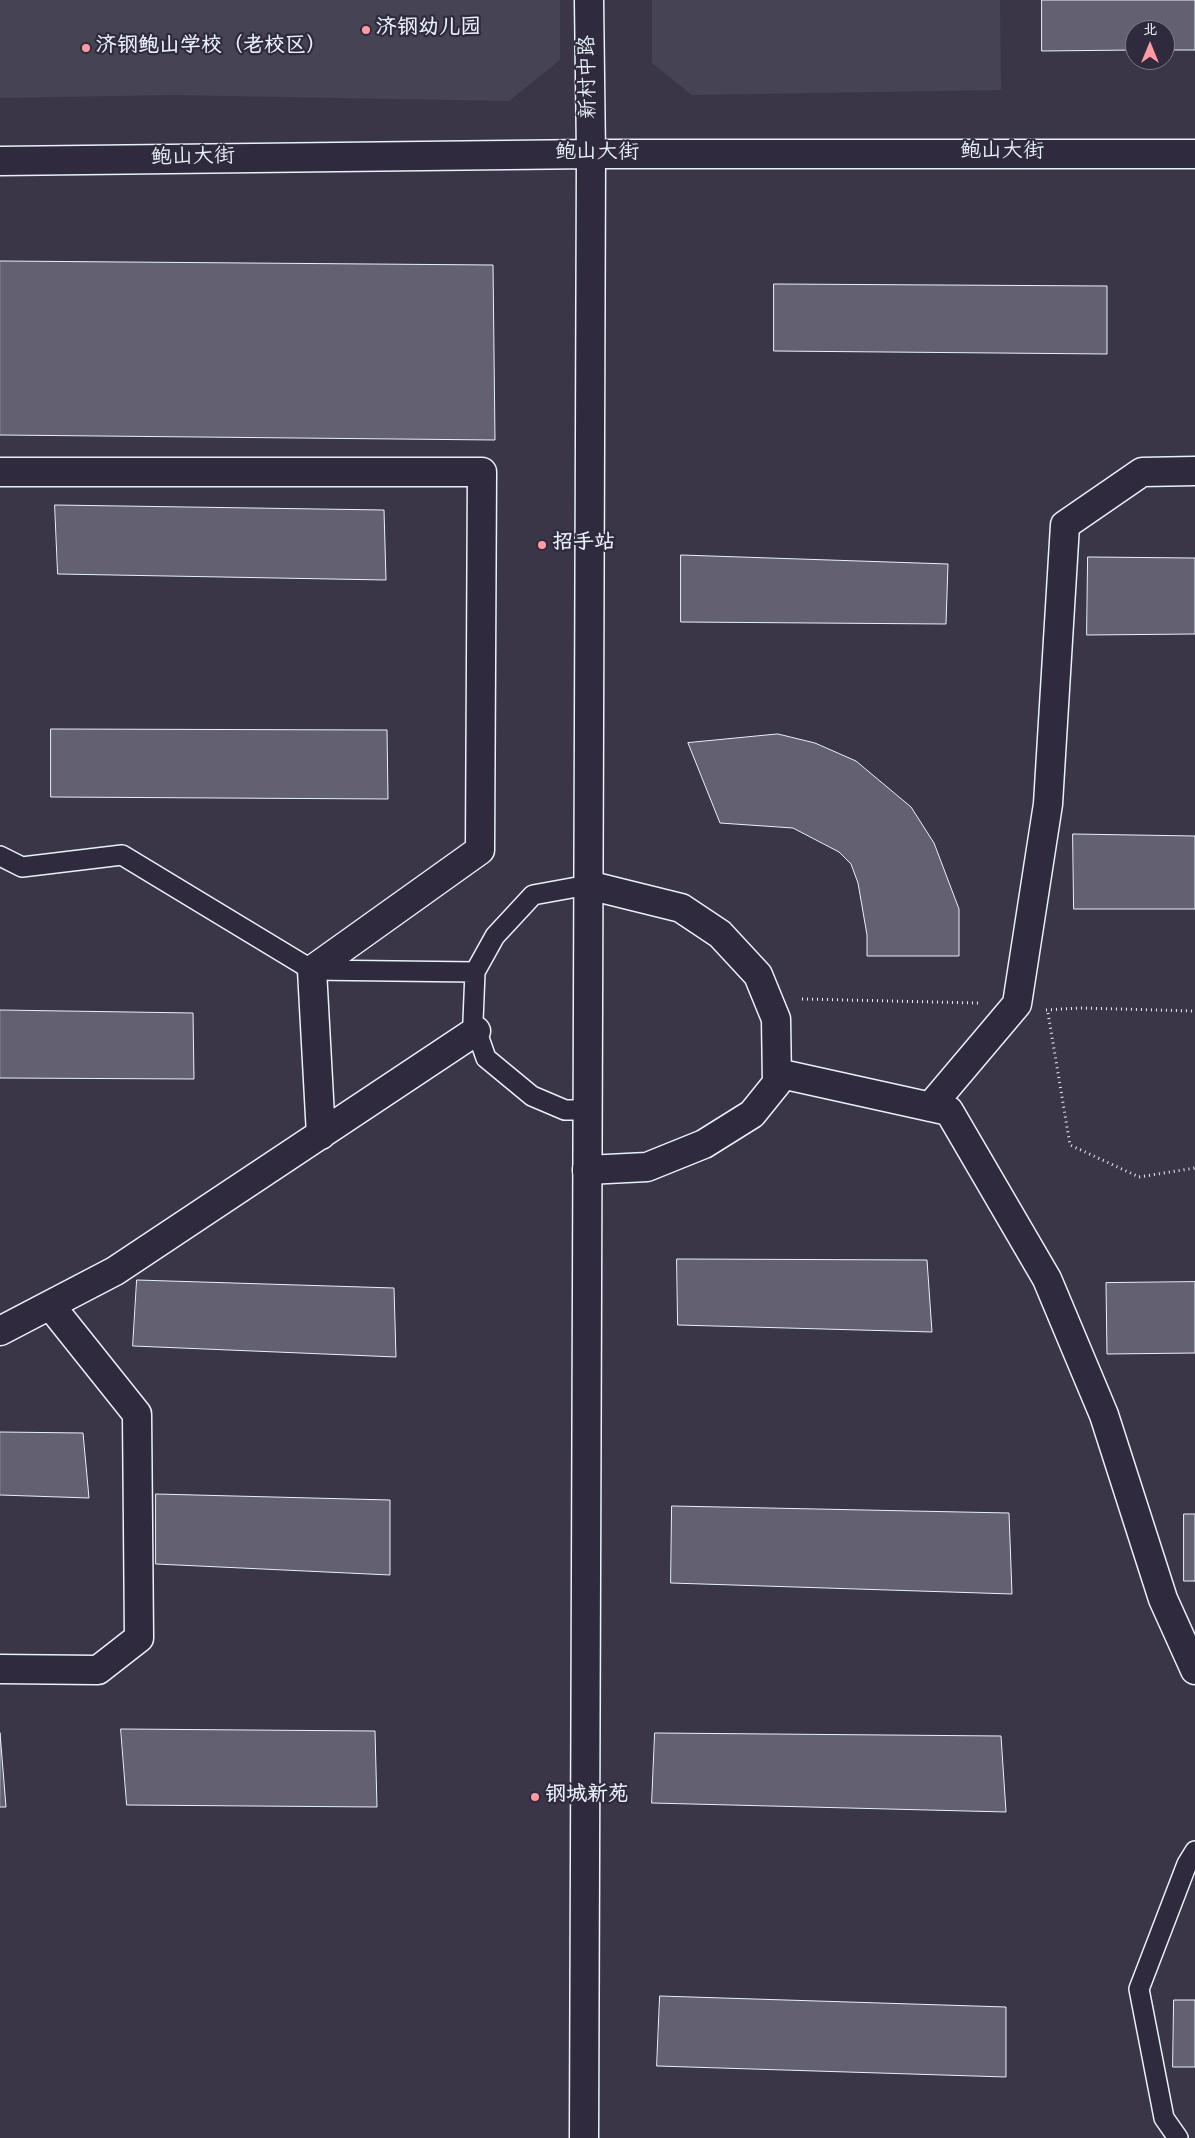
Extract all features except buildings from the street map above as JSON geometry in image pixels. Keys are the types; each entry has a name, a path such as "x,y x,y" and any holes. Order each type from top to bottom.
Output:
{"street":[{"name":"新村中路","path":"584,2138 591,154 589,0"},
{"name":"鲍山大街","path":"0,161 591,154 1195,154"},
{"path":"930,1107 1018,1004 1048,804 1065,525 1142,472 1195,471"},
{"path":"0,472 482,472 480,850 312,970 321,1135"},
{"path":"587,1170 647,1167 704,1144 752,1114 777,1083 776,1019 758,975 720,934 681,908 588,885"},
{"path":"0,1331 115,1271 476,1031"},
{"path":"777,1073 949,1111 1047,1279 1104,1415 1163,1599 1195,1670"},
{"path":"0,1669 98,1670 138,1638 137,1414 50,1305"}],"lane":[{"path":"0,856 22,866 122,855 312,970 475,972"},
{"path":"587,1110 565,1110 532,1096 486,1058 473,1021 475,972 494,936 533,895 588,885"},
{"path":"1178,2138 1164,2118 1139,1989 1187,1864 1195,1852"}],"path":[{"path":"767,998 1018,1004 1047,1011 1080,1008 1195,1011"},
{"path":"1047,1011 1070,1145 1139,1177 1195,1168"}],"shaded area":[{"name":"济钢幼儿园","path":"0,0 560,0 560,60 509,101 173,95 0,98"},
{"path":"652,0 1000,0 1001,90 692,95 652,63"}],"place":[{"name":"济钢幼儿园","path":"366,30"},
{"name":"济钢鲍山学校（老校区）","path":"86,48"},
{"name":"招手站","path":"542,545"},
{"name":"钢城新苑","path":"535,1797"}]}
